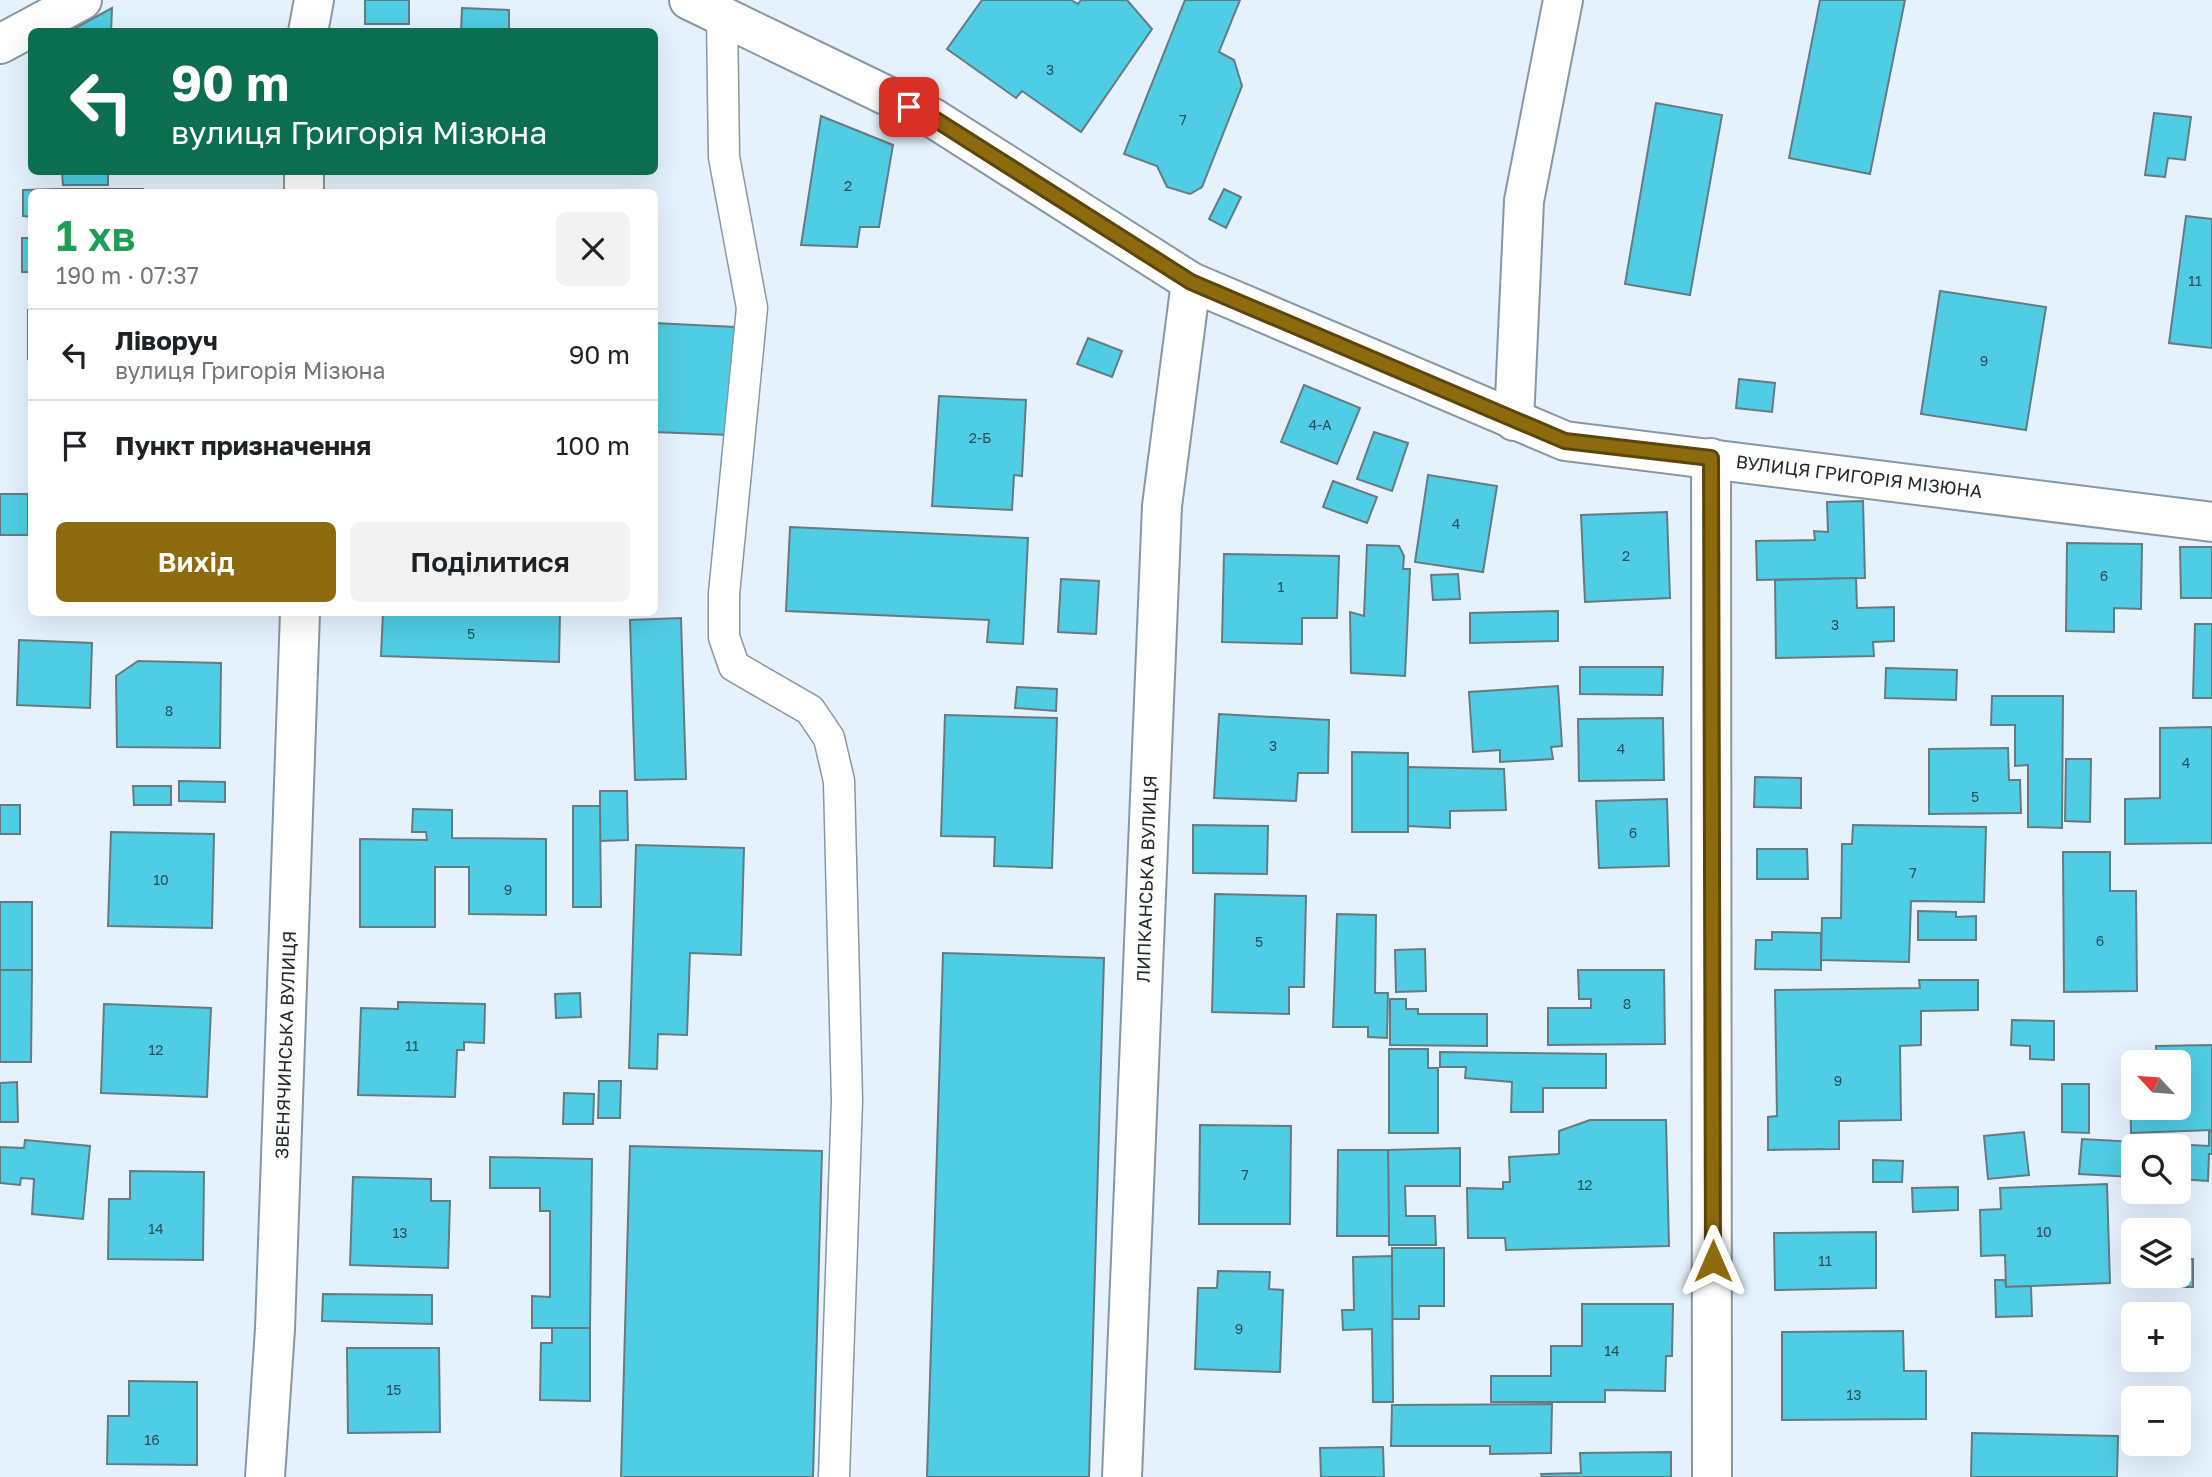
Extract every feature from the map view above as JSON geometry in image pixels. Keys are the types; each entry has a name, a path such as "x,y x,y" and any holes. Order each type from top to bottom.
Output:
{"street":[{"path":"30,28 82,0"},
{"path":"309,28 314,0"},
{"name":"ВУЛИЦЯ ГРИГОРІЯ МІЗЮНА","path":"689,0 933,118 1191,282 1565,441 2212,522"},
{"path":"1514,421 1524,201 1563,0"},
{"path":"0,44 28,29"},
{"name":"ЛИПКАНСЬКА ВУЛИЦЯ","path":"1122,1477 1162,506 1191,282"},
{"path":"1711,458 1712,1477"},
{"name":"ЗВЕНЯЧИНСЬКА ВУЛИЦЯ","path":"265,1477 275,1329 300,616"}],"lane":[{"path":"722,18 724,157 752,308 724,594 724,637 734,666 810,710 829,738 839,781 848,1100 834,1477"}],"building":[{"path":"365,0 409,0 409,24 365,24"},
{"path":"982,0 1071,0 1078,4 1081,0 1127,0 1152,29 1081,132 1022,91 1016,98 947,49"},
{"path":"1185,0 1240,0 1219,52 1234,60 1242,86 1202,187 1190,194 1167,187 1157,166 1124,154"},
{"path":"1820,0 1905,0 1870,174 1789,158"},
{"path":"112,8 111,28 75,28"},
{"path":"462,8 509,10 509,28 461,28"},
{"path":"1656,103 1722,115 1690,295 1625,284"},
{"path":"2154,113 2191,117 2185,160 2168,158 2165,177 2145,175"},
{"path":"821,116 893,145 879,227 860,227 857,247 801,245"},
{"path":"62,175 108,175 108,185 63,185"},
{"path":"1224,189 1241,197 1226,228 1209,219"},
{"path":"23,190 28,190 28,217 23,216"},
{"path":"2186,216 2212,219 2212,348 2169,343"},
{"path":"22,238 28,238 28,272 22,272"},
{"path":"1940,291 2046,307 2026,430 1921,414"},
{"path":"658,323 735,327 729,435 658,432"},
{"path":"1088,338 1122,351 1112,377 1077,364"},
{"path":"1739,379 1775,383 1772,412 1736,408"},
{"path":"1304,385 1360,408 1337,464 1281,442"},
{"path":"939,396 1026,400 1022,476 1014,475 1012,510 932,506"},
{"path":"1374,432 1408,443 1392,491 1357,479"},
{"path":"1428,475 1497,486 1483,572 1415,562"},
{"path":"1333,481 1377,497 1367,523 1323,507"},
{"path":"0,494 28,494 28,535 0,535"},
{"path":"1863,501 1865,578 1757,580 1756,541 1815,540 1814,531 1828,532 1827,502"},
{"path":"1667,512 1670,598 1585,602 1581,515"},
{"path":"790,527 1028,538 1023,644 987,642 989,620 786,611"},
{"path":"2067,543 2142,544 2141,609 2114,608 2114,632 2066,631"},
{"path":"1367,545 1399,546 1404,556 1403,569 1410,569 1405,676 1351,673 1350,612 1364,616"},
{"path":"2180,547 2212,547 2212,598 2181,598"},
{"path":"1224,554 1339,556 1337,618 1302,618 1302,644 1222,642"},
{"path":"1458,574 1460,599 1433,600 1431,575"},
{"path":"1856,578 1857,608 1894,607 1894,641 1873,642 1874,656 1776,658 1775,580"},
{"path":"1061,579 1099,581 1096,634 1058,632"},
{"path":"1558,611 1558,641 1470,643 1470,613"},
{"path":"383,616 560,616 559,662 381,656"},
{"path":"681,618 686,779 635,780 630,620"},
{"path":"2195,624 2212,624 2212,698 2193,698"},
{"path":"19,640 92,643 90,708 17,705"},
{"path":"138,661 221,663 220,748 117,747 116,676"},
{"path":"1580,667 1663,667 1662,695 1580,694"},
{"path":"1886,668 1957,670 1956,700 1885,698"},
{"path":"1558,686 1562,746 1551,747 1553,759 1500,762 1500,750 1473,752 1469,692"},
{"path":"1017,687 1057,689 1056,711 1015,708"},
{"path":"1992,696 2063,696 2062,828 2028,827 2028,765 2015,766 2015,725 1991,725"},
{"path":"1219,714 1329,720 1328,773 1298,773 1296,801 1214,798"},
{"path":"945,715 1057,718 1052,868 994,866 995,837 941,836"},
{"path":"1663,718 1664,780 1579,781 1578,719"},
{"path":"2212,727 2212,843 2125,844 2125,799 2160,798 2160,728"},
{"path":"2008,748 2009,780 2020,780 2021,813 1929,814 1929,749"},
{"path":"1352,752 1408,753 1408,832 1352,832"},
{"path":"2066,759 2091,759 2090,822 2065,821"},
{"path":"1408,767 1504,769 1506,810 1450,811 1450,828 1408,826"},
{"path":"1755,777 1801,778 1801,808 1754,807"},
{"path":"179,781 225,782 225,802 179,801"},
{"path":"133,786 171,786 171,805 134,805"},
{"path":"600,791 627,791 628,840 600,841"},
{"path":"1667,799 1669,866 1599,868 1596,801"},
{"path":"0,805 20,805 20,834 0,834"},
{"path":"573,806 600,806 601,907 573,907"},
{"path":"413,809 452,810 452,838 546,839 546,915 469,914 469,867 435,867 435,927 360,927 360,839 427,840 426,832 412,832"},
{"path":"1193,825 1268,826 1267,874 1193,873"},
{"path":"1853,825 1986,827 1984,902 1911,901 1909,962 1821,960 1822,918 1841,918 1842,844 1852,844"},
{"path":"111,832 214,834 212,928 108,926"},
{"path":"636,845 744,848 741,955 690,953 687,1035 658,1034 657,1069 629,1068"},
{"path":"1757,849 1807,849 1808,879 1757,879"},
{"path":"2063,852 2110,852 2110,891 2136,891 2137,991 2064,992"},
{"path":"1215,894 1306,896 1304,987 1289,987 1289,1014 1212,1012"},
{"path":"0,902 32,902 32,970 0,970"},
{"path":"1918,911 1956,912 1956,917 1976,916 1976,940 1918,940"},
{"path":"1337,914 1376,915 1375,993 1388,993 1387,1038 1368,1037 1368,1027 1333,1027"},
{"path":"1772,932 1821,933 1821,970 1755,969 1756,940 1772,940"},
{"path":"1425,949 1426,991 1396,992 1395,950"},
{"path":"943,953 1104,958 1089,1477 927,1477"},
{"path":"0,970 32,970 31,1062 0,1062"},
{"path":"1578,970 1664,970 1665,1044 1548,1045 1548,1008 1591,1008 1591,999 1579,999"},
{"path":"1919,980 1978,980 1978,1010 1921,1011 1921,1045 1900,1046 1901,1120 1839,1121 1839,1149 1768,1150 1768,1117 1777,1116 1775,990 1920,988"},
{"path":"580,993 581,1017 556,1018 555,994"},
{"path":"1390,999 1406,999 1406,1009 1418,1009 1418,1014 1487,1014 1487,1046 1390,1045"},
{"path":"398,1002 485,1004 484,1043 464,1042 464,1050 457,1050 455,1097 358,1095 361,1008 398,1009"},
{"path":"104,1004 211,1008 207,1097 101,1093"},
{"path":"2012,1020 2054,1021 2054,1060 2030,1059 2030,1046 2011,1045"},
{"path":"2212,1045 2212,1130 2131,1133 2131,1120 2191,1120 2191,1050 2156,1050 2156,1046"},
{"path":"1389,1049 1428,1049 1428,1068 1438,1068 1438,1133 1389,1133"},
{"path":"1440,1052 1606,1054 1606,1088 1543,1088 1543,1112 1511,1112 1512,1082 1465,1078 1466,1067 1440,1067"},
{"path":"599,1081 621,1081 620,1118 598,1118"},
{"path":"17,1082 18,1122 0,1122 0,1083"},
{"path":"2062,1084 2089,1084 2089,1133 2062,1132"},
{"path":"564,1093 594,1094 593,1124 563,1124"},
{"path":"1590,1120 1666,1120 1669,1246 1506,1250 1505,1238 1468,1238 1467,1188 1503,1189 1503,1182 1510,1182 1509,1157 1559,1154 1559,1131"},
{"path":"1200,1125 1291,1126 1290,1224 1199,1224"},
{"path":"2024,1132 2029,1175 1988,1179 1984,1136"},
{"path":"2209,1132 2212,1132 2208,1181 2191,1180 2191,1145 2209,1146"},
{"path":"2082,1139 2121,1141 2121,1176 2079,1174"},
{"path":"25,1140 90,1146 83,1219 32,1214 34,1179 21,1178 20,1185 0,1183 0,1147 24,1148"},
{"path":"630,1146 822,1151 813,1477 621,1477"},
{"path":"1460,1148 1460,1186 1405,1186 1406,1216 1435,1216 1436,1245 1389,1245 1388,1150"},
{"path":"1338,1150 1388,1150 1389,1236 1337,1236"},
{"path":"490,1157 592,1159 590,1328 532,1328 532,1296 550,1297 550,1211 540,1211 540,1188 490,1188"},
{"path":"1873,1160 1903,1161 1902,1182 1873,1182"},
{"path":"130,1171 204,1172 203,1260 108,1259 109,1199 130,1199"},
{"path":"353,1177 431,1179 431,1201 450,1201 448,1268 350,1265"},
{"path":"2107,1184 2110,1283 2006,1287 2005,1255 1981,1256 1980,1210 2001,1209 2000,1188"},
{"path":"1958,1187 1958,1210 1913,1212 1912,1188"},
{"path":"1876,1232 1876,1288 1775,1290 1774,1233"},
{"path":"1392,1248 1444,1248 1444,1306 1419,1306 1419,1319 1392,1319"},
{"path":"1392,1256 1393,1402 1373,1402 1372,1329 1343,1330 1342,1310 1354,1310 1353,1257"},
{"path":"2191,1259 2193,1259 2191,1287"},
{"path":"1218,1271 1270,1272 1269,1289 1283,1290 1280,1372 1195,1369 1198,1288 1217,1288"},
{"path":"1995,1280 2005,1280 2006,1287 2031,1286 2032,1316 1996,1317"},
{"path":"323,1294 432,1295 432,1324 322,1321"},
{"path":"1582,1304 1673,1304 1672,1356 1666,1356 1665,1391 1605,1390 1605,1402 1491,1402 1491,1376 1551,1376 1551,1346 1582,1346"},
{"path":"552,1328 590,1328 590,1401 540,1400 541,1343 552,1343"},
{"path":"1903,1331 1904,1371 1926,1371 1926,1419 1782,1420 1782,1332"},
{"path":"347,1348 439,1348 440,1432 348,1433"},
{"path":"129,1381 197,1382 197,1465 107,1464 108,1416 129,1416"},
{"path":"1552,1404 1551,1453 1490,1454 1490,1446 1391,1446 1392,1405"},
{"path":"1972,1433 2118,1436 2117,1477 1971,1477"},
{"path":"1383,1447 1384,1477 1321,1477 1320,1448"},
{"path":"1671,1452 1671,1477 1542,1477 1541,1474 1581,1473 1580,1453"}],"route":[{"path":"909,107 933,118 1191,282 1565,441 1711,458 1713,1261"}]}
